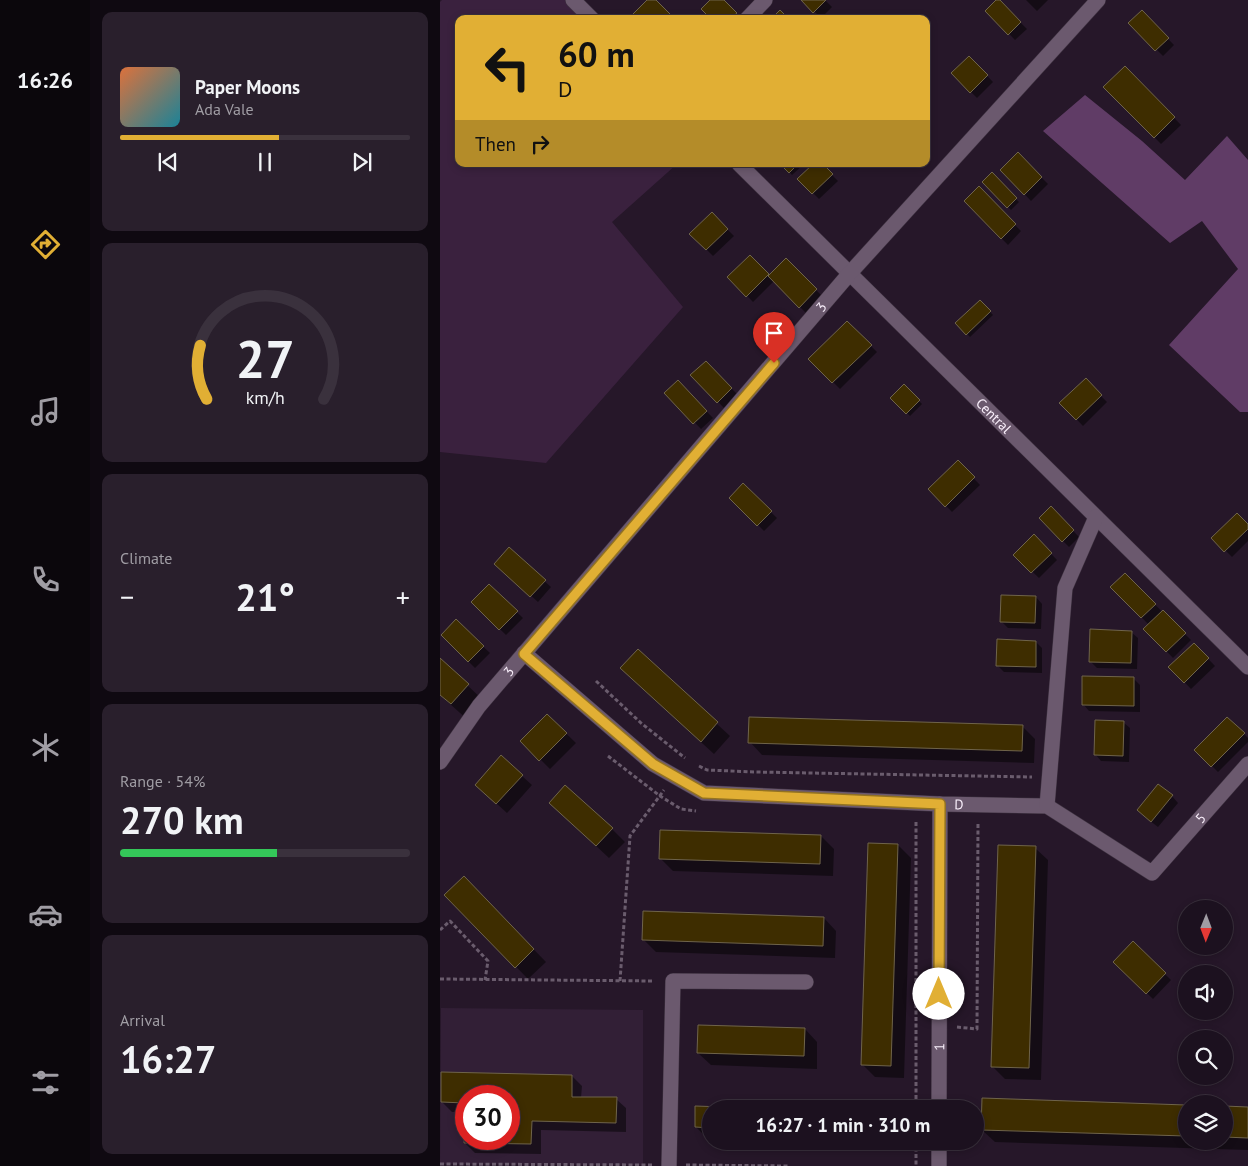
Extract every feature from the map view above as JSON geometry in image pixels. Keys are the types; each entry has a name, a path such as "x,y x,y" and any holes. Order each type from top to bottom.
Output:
{"street":[{"path":"573,0 588,15"},
{"path":"751,15 765,0"},
{"name":"3","path":"440,762 478,706 850,273 1098,0"},
{"name":"Central","path":"742,167 1248,667"},
{"path":"1047,806 1065,588 1096,517"},
{"name":"D","path":"524,654 653,764 704,793 940,804 1047,806"},
{"name":"5","path":"1047,806 1152,873 1248,764"},
{"name":"1","path":"939,1100 940,804"},
{"path":"669,1166 673,981 806,982"},
{"path":"939,1150 939,1166"}],"path":[{"path":"596,681 641,723 688,761"},
{"path":"694,764 706,770 756,772 1050,777"},
{"path":"620,981 630,836 674,777"},
{"path":"916,803 916,1100"},
{"path":"956,1036 956,1027 977,1029 977,846 979,804"},
{"path":"440,930 450,921 488,961 484,980"},
{"path":"440,980 673,981"},
{"path":"916,1150 916,1166"},
{"path":"440,1164 790,1166"}],"shaded area":[{"path":"442,0 568,0 584,15 455,15 455,167 674,167 612,222 683,307 546,463 440,452 440,2"},
{"path":"1085,95 1142,141 1185,180 1227,136 1248,160 1248,412 1240,412 1169,345 1238,269 1202,221 1170,243 1043,131"},
{"path":"441,1008 643,1010 643,1165 440,1164"}],"building":[{"path":"647,0 656,0 671,15 632,15"},
{"path":"710,0 724,0 737,13 735,15 707,15 701,9"},
{"path":"801,0 826,0 813,13"},
{"path":"996,0 1000,0 1021,22 1008,35 985,11"},
{"path":"780,10 785,15 775,15"},
{"path":"1142,10 1169,38 1155,51 1128,23"},
{"path":"969,56 988,75 970,93 951,73"},
{"path":"1125,66 1175,117 1154,138 1103,87"},
{"path":"1018,152 1042,177 1024,195 1000,170"},
{"path":"783,167 795,167 789,173"},
{"path":"810,167 826,167 833,174 812,194 797,179"},
{"path":"992,172 1017,198 1007,208 982,182"},
{"path":"979,186 1016,224 1001,239 964,201"},
{"path":"712,212 728,229 706,250 689,234"},
{"path":"750,255 769,274 746,297 727,277"},
{"path":"786,258 817,289 799,308 768,276"},
{"path":"980,300 991,311 966,335 955,323"},
{"path":"847,321 872,345 832,383 808,359"},
{"path":"706,361 732,388 717,403 690,375"},
{"path":"1086,378 1102,395 1076,420 1059,403"},
{"path":"678,380 707,411 693,424 664,393"},
{"path":"904,384 920,400 906,414 890,398"},
{"path":"958,460 975,477 945,507 928,489"},
{"path":"743,483 772,511 757,526 729,498"},
{"path":"1051,506 1074,530 1062,542 1039,518"},
{"path":"1237,513 1248,524 1248,529 1224,552 1211,538"},
{"path":"1034,534 1052,553 1031,573 1013,555"},
{"path":"509,547 546,580 530,597 494,564"},
{"path":"1125,573 1156,604 1141,618 1110,587"},
{"path":"489,584 518,611 499,630 471,602"},
{"path":"1001,595 1036,596 1035,623 1000,622"},
{"path":"1163,610 1186,633 1166,652 1143,629"},
{"path":"456,619 484,646 468,662 441,635"},
{"path":"1090,629 1132,631 1131,663 1089,662"},
{"path":"997,639 1036,641 1036,667 996,666"},
{"path":"1194,643 1209,658 1184,683 1168,667"},
{"path":"638,649 718,722 701,742 620,668"},
{"path":"440,658 469,684 451,704 440,695"},
{"path":"1082,676 1134,677 1134,706 1082,705"},
{"path":"547,714 567,733 539,761 520,741"},
{"path":"749,717 1023,725 1022,751 748,743"},
{"path":"1227,717 1245,733 1211,767 1194,750"},
{"path":"1095,720 1124,721 1123,756 1094,755"},
{"path":"501,755 523,775 496,804 475,785"},
{"path":"1158,784 1173,795 1151,822 1137,810"},
{"path":"565,785 613,828 596,846 549,803"},
{"path":"660,830 821,835 820,864 659,859"},
{"path":"868,843 898,844 891,1066 861,1065"},
{"path":"998,845 1036,846 1029,1068 991,1067"},
{"path":"464,876 534,949 515,968 444,895"},
{"path":"643,911 824,917 823,946 642,940"},
{"path":"1133,941 1166,973 1146,994 1113,962"},
{"path":"698,1025 805,1028 804,1056 697,1053"},
{"path":"441,1072 572,1075 572,1097 617,1097 616,1123 532,1121 531,1144 520,1144 520,1085 455,1085 455,1103 441,1102"},
{"path":"982,1098 1178,1105 1178,1136 984,1130 984,1100"},
{"path":"695,1106 702,1106 702,1127 695,1127"},
{"path":"1233,1106 1248,1107 1248,1138 1233,1137"}],"route":[{"path":"774,363 524,654 653,764 704,793 940,804 939,994"}]}
